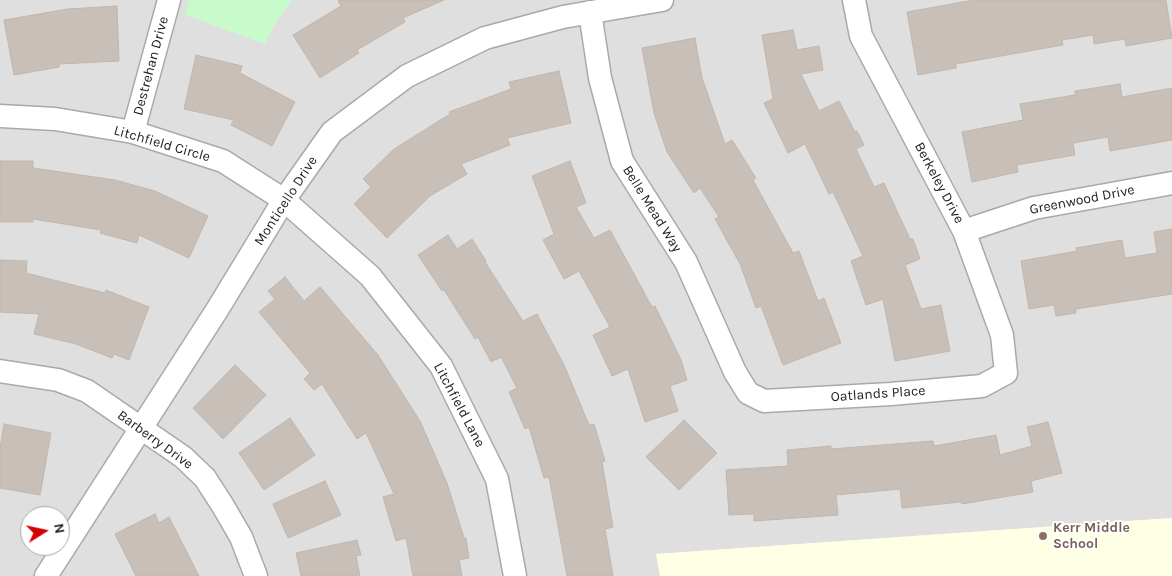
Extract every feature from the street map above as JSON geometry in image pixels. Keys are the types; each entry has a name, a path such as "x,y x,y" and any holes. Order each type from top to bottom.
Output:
{"street":[{"name":"Destrehan Drive","path":"133,132 169,0"},
{"name":"Monticello Drive","path":"46,576 217,310 284,200 332,132 407,76 485,38 563,17 662,0"},
{"name":"Berkeley Drive","path":"854,0 861,36 964,232 1002,335 1006,373"},
{"name":"Belle Mead Way","path":"590,12 600,78 622,161 686,262 735,372 748,393"},
{"name":"Litchfield Circle","path":"0,116 55,119 133,132 222,161 284,200"},
{"name":"Greenwood Drive","path":"964,232 1034,208 1172,183"},
{"name":"Litchfield Lane","path":"284,200 370,276 441,366 497,479 515,576"},
{"name":"Barberry Drive","path":"0,371 58,380 87,391 184,457 205,478 223,506 241,538 256,576"},
{"name":"Oatlands Place","path":"748,393 764,401 891,394 982,386 1006,373"}],"shaded area":[{"path":"0,0 1172,0 1172,518 656,554 660,576 0,576"},
{"name":"Kerr Middle School","path":"1172,518 1172,576 660,576 656,554"}],"green space":[{"path":"189,0 292,0 273,27 265,44 185,15"}],"building":[{"path":"338,0 444,0 403,18 405,22 357,50 359,53 320,78 293,35 341,6"},
{"path":"974,0 1166,0 1172,38 1126,46 1125,39 1094,44 1093,35 1062,40 1063,45 956,64 956,68 918,75 907,12"},
{"path":"117,6 119,61 59,64 59,67 14,75 4,20 68,9"},
{"path":"793,30 797,50 819,46 823,70 801,74 819,111 839,101 855,132 857,131 864,145 856,149 874,187 884,183 910,239 913,239 920,259 905,265 921,309 941,305 950,351 895,361 883,299 866,305 851,261 863,256 833,192 829,194 805,144 788,153 764,103 773,99 762,35"},
{"path":"695,38 702,78 725,144 732,140 756,178 753,180 793,253 799,251 818,301 824,298 841,343 783,365 761,306 756,308 740,264 715,219 719,217 700,188 694,193 667,152 654,113 642,48"},
{"path":"196,55 242,66 240,73 295,102 272,146 231,125 234,120 184,109"},
{"path":"559,71 571,123 507,138 510,145 461,164 467,174 430,196 387,238 354,204 371,187 363,179 394,149 450,114 449,112 511,89 509,82"},
{"path":"1120,84 1122,97 1172,88 1172,140 1110,151 1108,137 1073,143 1075,155 1017,165 1018,172 972,182 962,132 1023,120 1020,104 1075,95 1075,91"},
{"path":"0,161 33,161 33,168 115,180 155,191 208,216 189,258 139,235 137,243 100,233 101,230 33,219 33,222 0,222"},
{"path":"570,161 586,203 576,207 594,238 610,230 652,307 655,306 681,360 687,380 670,386 678,411 645,422 628,369 612,376 593,335 610,327 579,271 564,279 543,240 554,234 532,176"},
{"path":"1172,229 1172,294 1076,309 1076,313 1056,316 1054,305 1029,309 1021,261 1077,251 1076,248 1122,240 1125,258 1157,253 1154,232"},
{"path":"448,235 457,249 472,239 523,321 537,314 565,367 589,425 594,424 605,461 602,462 613,527 605,529 613,576 567,576 549,477 544,478 529,427 525,429 509,392 517,388 501,357 491,362 478,337 475,339 444,290 442,291 418,255"},
{"path":"0,260 27,261 26,273 105,293 106,290 149,307 129,360 114,354 112,358 76,344 34,334 39,314 0,312"},
{"path":"285,277 304,301 320,287 378,355 420,421 447,483 464,538 466,538 469,558 459,560 462,576 413,576 406,538 396,541 383,497 394,494 366,433 357,439 322,384 314,390 304,379 310,373 259,312 275,299 268,291"},
{"path":"235,365 266,395 223,439 193,408"},
{"path":"290,418 315,455 264,490 239,453"},
{"path":"684,420 717,453 679,490 646,457"},
{"path":"1048,422 1062,473 1031,481 1033,492 962,504 961,502 902,508 900,489 836,495 838,515 754,521 754,514 729,515 726,470 788,466 787,450 831,446 831,449 933,441 934,446 996,435 1000,455 1032,446 1027,427"},
{"path":"4,424 51,433 40,495 0,488 0,448"},
{"path":"325,481 341,515 288,538 273,504"},
{"path":"155,514 159,523 169,517 199,576 136,576 115,534"},
{"path":"357,540 361,555 356,556 360,576 301,576 296,553"}],"place":[{"name":"Kerr Middle School","path":"1043,536"}]}
